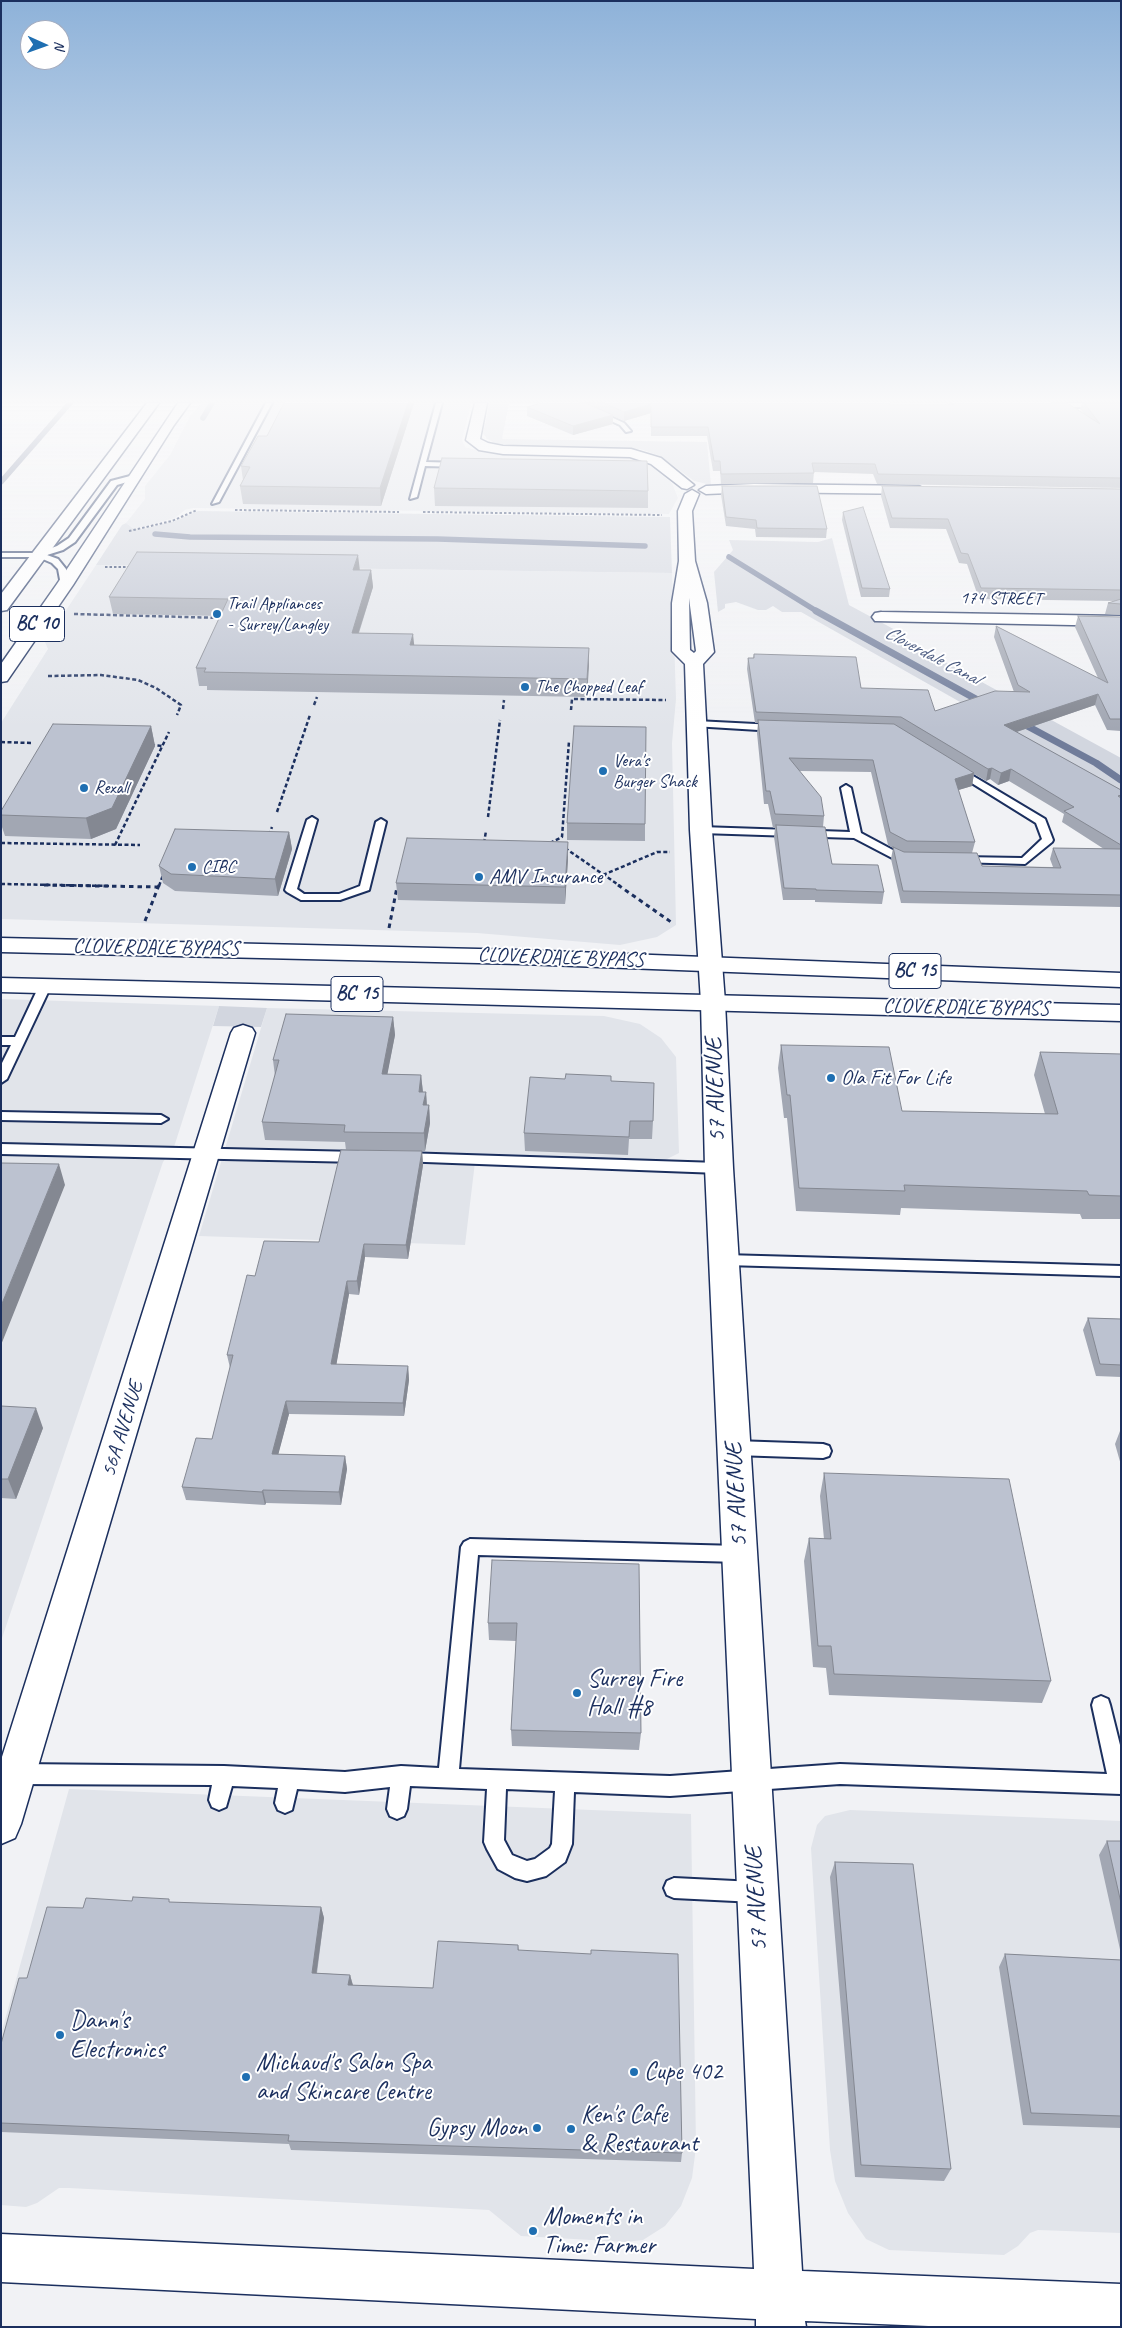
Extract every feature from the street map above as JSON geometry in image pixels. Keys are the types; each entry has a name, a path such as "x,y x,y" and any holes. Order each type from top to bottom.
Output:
{"main road":[{"name":"BC 10","path":"1,606 71,512"},
{"name":"BC 10","path":"1,677 65,585 112,512"},
{"name":"57 AVENUE","path":"685,512 687,561 699,603 705,652 694,663 696,724 713,1002 719,1168 780,2311"},
{"name":"174 STREET","path":"881,617 1121,621"},
{"name":"CLOVERDALE BYPASS","path":"1,945 710,963 1121,980"},
{"name":"CLOVERDALE BYPASS","path":"1,985 1121,1013"},
{"name":"56A AVENUE","path":"1,1824 9,1773 207,1153 243,1033"},
{"path":"1,2258 780,2311 1121,2309"}],"lane":[{"path":"1,555 39,555 60,548 72,540 93,512"},
{"path":"39,555 55,561 62,569 65,585"},
{"path":"696,724 782,729"},
{"path":"949,860 1025,861 1048,840 1041,821 952,766"},
{"path":"846,788 856,835"},
{"path":"312,820 291,890 301,898 340,897 364,888 380,822"},
{"path":"701,830 856,835 902,859 921,859"},
{"path":"1,1079 44,986"},
{"path":"1,1041 18,1041"},
{"path":"1,1116 161,1119"},
{"path":"1,1149 370,1157"},
{"path":"390,1157 719,1168"},
{"path":"725,1260 1121,1272"},
{"path":"734,1448 823,1451"},
{"path":"448,1778 470,1547 740,1554"},
{"path":"9,1773 224,1776 345,1782 401,1776 670,1786 840,1774 1120,1784 1101,1705"},
{"path":"219,1800 224,1776"},
{"path":"397,1809 401,1776"},
{"path":"285,1803 289,1779"},
{"path":"497,1780 494,1842 505,1862 515,1868 527,1871 539,1869 549,1864 560,1849 562,1844 565,1782"},
{"path":"674,1888 757,1892"}],"path":[{"path":"124,532 172,521 191,512"},
{"path":"373,512 405,512"},
{"path":"415,512 662,516"},
{"path":"102,567 138,567"},
{"path":"72,614 225,618"},
{"path":"48,676 101,675 138,680 156,688 181,705 177,715"},
{"path":"314,705 317,697"},
{"path":"571,710 572,699 666,700"},
{"path":"503,709 504,700"},
{"path":"277,812 310,715"},
{"path":"488,817 500,720"},
{"path":"115,845 169,732"},
{"path":"548,843 562,837 569,741"},
{"path":"1,742 31,743"},
{"path":"143,745 162,746"},
{"path":"268,840 272,826"},
{"path":"475,845 484,845 486,831"},
{"path":"554,840 671,922"},
{"path":"1,843 140,845"},
{"path":"603,875 657,852 670,852"},
{"path":"145,921 165,871"},
{"path":"389,928 399,881"},
{"path":"1,884 158,887"}],"shaded area":[{"path":"135,512 183,512 175,518 134,529 126,523"},
{"path":"197,512 670,517 672,573 96,565 122,525 126,523 134,529 143,529 175,521"},
{"path":"482,512 670,512 669,514"},
{"path":"832,538 849,605 899,632 892,633 1121,758 1121,793 801,612 782,612 773,606 766,610 758,610 736,602 725,604 725,608 718,612 714,572 733,550 729,540 818,542"},
{"path":"96,565 672,573 676,699 672,743 676,925 657,937 620,945 477,933 1,919 1,723 48,649 45,642"},
{"path":"1,999 219,1006 174,1147 163,1162 1,1641"},
{"path":"219,1006 267,1008 261,1027 213,1026"},
{"path":"267,1008 604,1016 640,1024 661,1038 676,1057 679,1153 665,1160 476,1154 465,1245 199,1236"},
{"path":"69,1789 691,1814 696,2147 692,2178 681,2206 665,2226 643,2240 626,2242 521,2236 489,2210 69,2188 59,2188 37,2203 26,2207 1,2205 1,2034"},
{"path":"850,1810 1121,1821 1121,2233 1038,2230 1030,2233 1018,2246 1004,2255 889,2250 866,2239 848,2213 835,2181 830,2150 811,1848 817,1825 825,1816"}],"building":[{"path":"725,512 823,512 827,529 757,528 756,520 726,517"},
{"path":"843,512 865,512 890,589 862,588"},
{"path":"890,512 1121,512 1121,590 981,588 968,554 961,553 948,519 892,518"},
{"path":"137,552 358,555 353,570 371,570 352,633 413,634 410,645 589,648 587,679 204,672 206,668 196,668 228,599 109,597"},
{"path":"1121,599 1121,604 1108,603"},
{"path":"1078,616 1121,617 1121,719 1110,719 1098,694 1004,725 1121,790 1121,795 1118,796 1121,798 1121,845 1064,811 1074,807 1011,769 1001,773 992,768 988,769 901,717 756,712 748,658 754,658 754,654 856,657 861,688 928,690 935,711 995,691 1030,692 1018,685 996,626 1108,683"},
{"path":"758,720 894,724 974,773 955,779 975,842 907,841 890,832 873,760 789,758 821,797 824,816 775,814 770,791 766,791"},
{"name":"Rexall","path":"53,724 151,726 112,808 86,818 1,815 1,811"},
{"path":"574,726 646,727 645,824 567,823"},
{"path":"776,825 825,827 832,864 878,865 884,892 784,888"},
{"path":"175,829 289,832 275,879 171,874 159,866"},
{"path":"407,838 568,842 565,887 396,883"},
{"path":"893,847 904,852 977,853 982,866 1061,868 1053,848 1121,849 1121,895 903,891"},
{"path":"286,1014 393,1017 382,1074 421,1075 419,1092 426,1092 423,1105 429,1105 424,1133 344,1132 345,1125 262,1122 279,1060 273,1060"},
{"path":"781,1045 889,1047 902,1111 1058,1114 1040,1052 1121,1054 1121,1196 1089,1195 1087,1191 904,1185 905,1191 799,1188 790,1095 787,1095"},
{"path":"566,1074 611,1076 611,1081 654,1083 653,1121 630,1121 629,1137 524,1133 530,1077 565,1079"},
{"path":"341,1150 422,1151 406,1245 364,1244 357,1281 347,1281 331,1364 408,1366 403,1403 286,1401 272,1454 345,1456 339,1492 263,1490 262,1492 182,1487 196,1438 212,1439 233,1355 227,1355 247,1275 255,1276 264,1241 319,1242"},
{"path":"1,1163 59,1164 1,1306"},
{"path":"1088,1318 1121,1319 1121,1365 1100,1364"},
{"path":"1,1406 36,1408 8,1479 1,1479"},
{"path":"824,1473 1009,1479 1051,1681 834,1674 831,1646 818,1646 809,1538 831,1539"},
{"name":"Surrey Fire Hall #8","path":"492,1560 639,1564 641,1733 511,1730 517,1623 488,1623"},
{"path":"1107,1841 1121,1841 1121,1903"},
{"path":"835,1862 913,1864 951,2169 861,2165"},
{"path":"133,1897 169,1899 169,1902 321,1907 312,1973 350,1975 348,1985 433,1988 438,1941 518,1945 518,1950 591,1954 591,1950 678,1954 682,2153 288,2141 289,2135 1,2123 1,2044 19,1978 27,1978 47,1907 83,1908 86,1898 132,1901"},
{"path":"1005,1954 1121,1960 1121,2116 1031,2113"}],"waterway":[{"name":"Cloverdale Canal","path":"155,534 190,537 438,539 645,546"},
{"name":"Cloverdale Canal","path":"729,557 818,612"},
{"name":"Cloverdale Canal","path":"816,611 985,704"},
{"name":"Cloverdale Canal","path":"1018,721 1096,763 1121,780"}],"place":[{"name":"Trail Appliances - Surrey/Langley","path":"217,614"},
{"name":"The Chopped Leaf","path":"525,687"},
{"name":"Vera's Burger Shack","path":"603,771"},
{"name":"Rexall","path":"84,788"},
{"name":"CIBC","path":"192,867"},
{"name":"AMV Insurance","path":"479,877"},
{"name":"Ola Fit For Life","path":"831,1078"},
{"name":"Surrey Fire Hall #8","path":"577,1693"},
{"name":"Dann's Electronics","path":"60,2035"},
{"name":"Cupe 402","path":"634,2072"},
{"name":"Michaud's Salon Spa and Skincare Centre","path":"246,2077"},
{"name":"Gypsy Moon","path":"537,2128"},
{"name":"Ken's Cafe & Restaurant","path":"571,2129"},
{"name":"Moments in Time: Farmer","path":"533,2231"}]}
